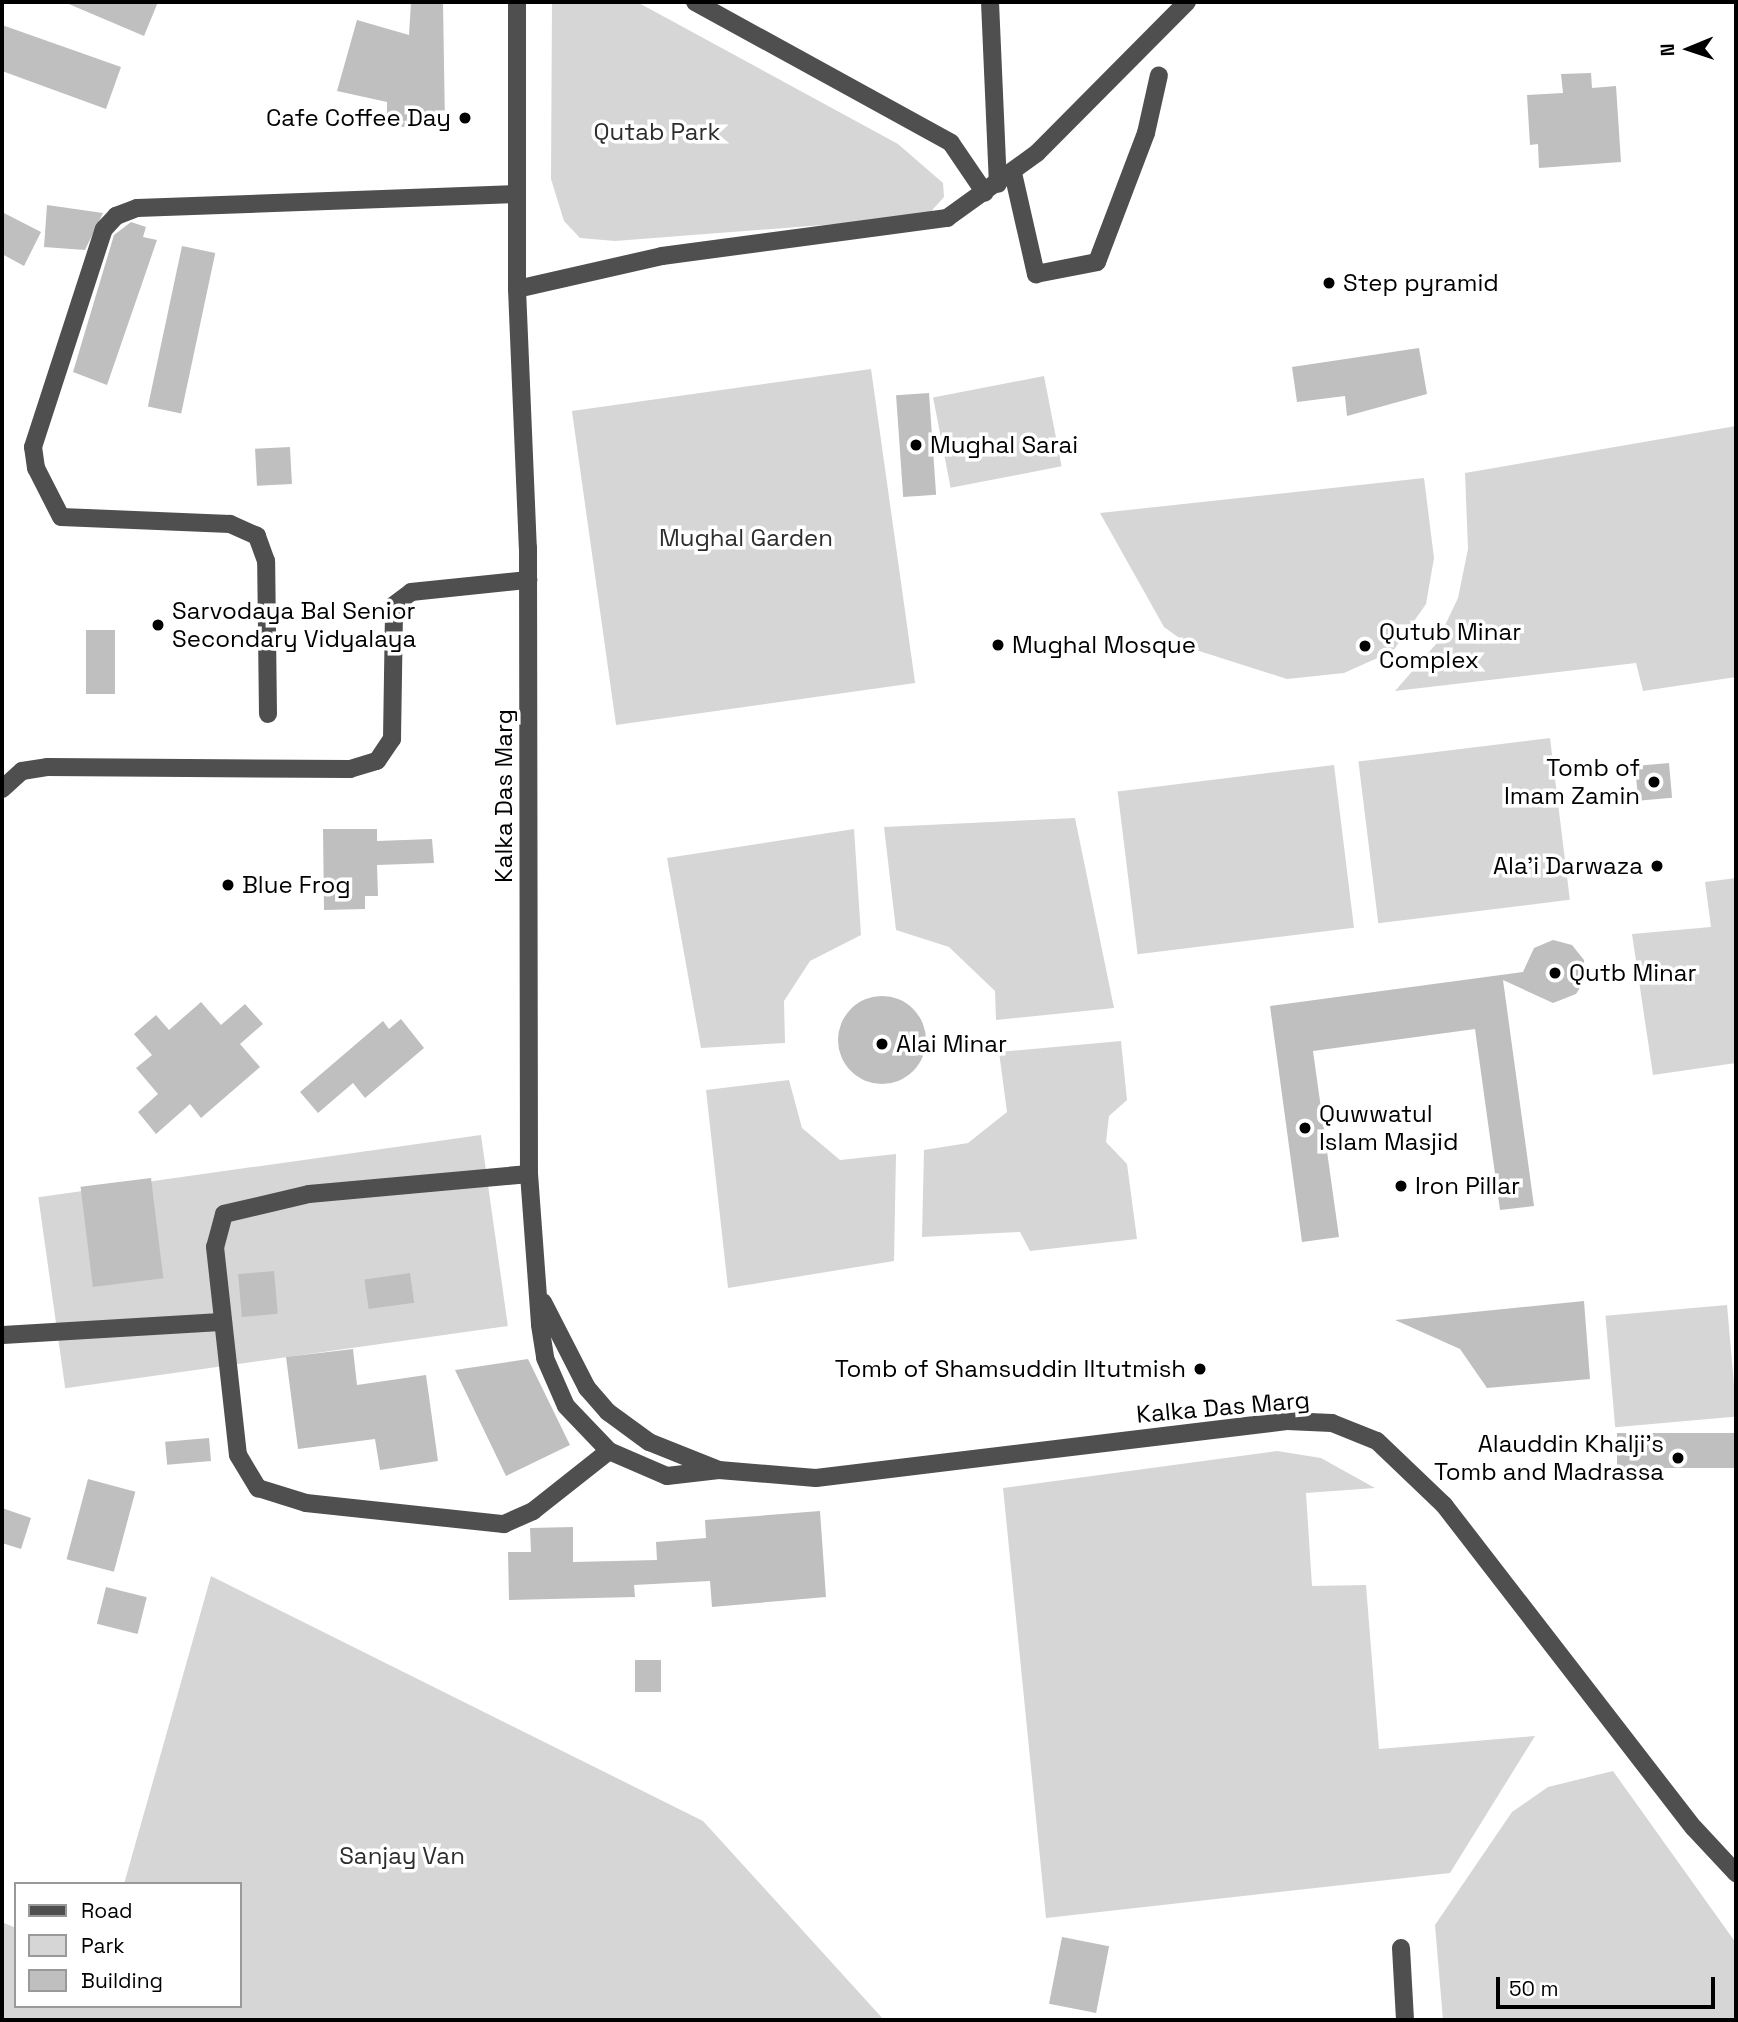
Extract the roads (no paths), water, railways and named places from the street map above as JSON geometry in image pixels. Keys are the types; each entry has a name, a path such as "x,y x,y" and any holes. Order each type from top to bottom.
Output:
{"street":[{"name":"Kalka Das Marg","path":"517,2 517,289 528,580 529,1174 543,1302 542,1336 555,1385 608,1451 667,1476 719,1471 816,1478 1229,1427 1332,1423 1377,1441 1444,1505 1694,1828 1736,1873"},
{"path":"695,2 951,143 992,188"},
{"path":"990,2 992,188"},
{"path":"517,289 702,250 923,224 947,218 1013,173 1187,2"},
{"path":"1013,173 1035,274 1097,262 1148,126 1159,75"},
{"path":"268,714 266,561 257,536 230,524 61,517 39,477 33,447 104,229 116,216 137,208 517,194"},
{"path":"2,789 22,771 47,767 351,769 377,761 392,739 394,605 411,592 528,580"},
{"path":"529,1174 309,1194 224,1214 215,1247 237,1455 258,1488 306,1503 504,1524 533,1511 608,1451"},
{"name":"Kalka Das Marg","path":"543,1302 587,1388 608,1412 649,1442 719,1471"},
{"path":"4,1335 221,1322"},
{"path":"1401,1948 1405,2020"}],"place":[{"name":"Cafe Coffee Day","path":"465,118"},
{"name":"Step pyramid","path":"1329,283"},
{"name":"Mughal Sarai","path":"916,445"},
{"name":"Sarvodaya Bal Senior Secondary Vidyalaya","path":"158,625"},
{"name":"Mughal Mosque","path":"998,645"},
{"name":"Qutub Minar Complex","path":"1365,646"},
{"name":"Tomb of Imam Zamin","path":"1654,782"},
{"name":"Ala'i Darwaza","path":"1657,866"},
{"name":"Blue Frog","path":"228,885"},
{"name":"Qutb Minar","path":"1555,973"},
{"name":"Alai Minar","path":"882,1044"},
{"name":"Quwwatul Islam Masjid","path":"1305,1128"},
{"name":"Iron Pillar","path":"1401,1186"},
{"name":"Tomb of Shamsuddin Iltutmish","path":"1200,1369"},
{"name":"Alauddin Khalji's Tomb and Madrassa","path":"1678,1458"}],"park label":[{"name":"Qutab Park","path":"657,132"},
{"name":"Mughal Garden","path":"746,538"},
{"name":"Sanjay Van","path":"402,1856"}]}
